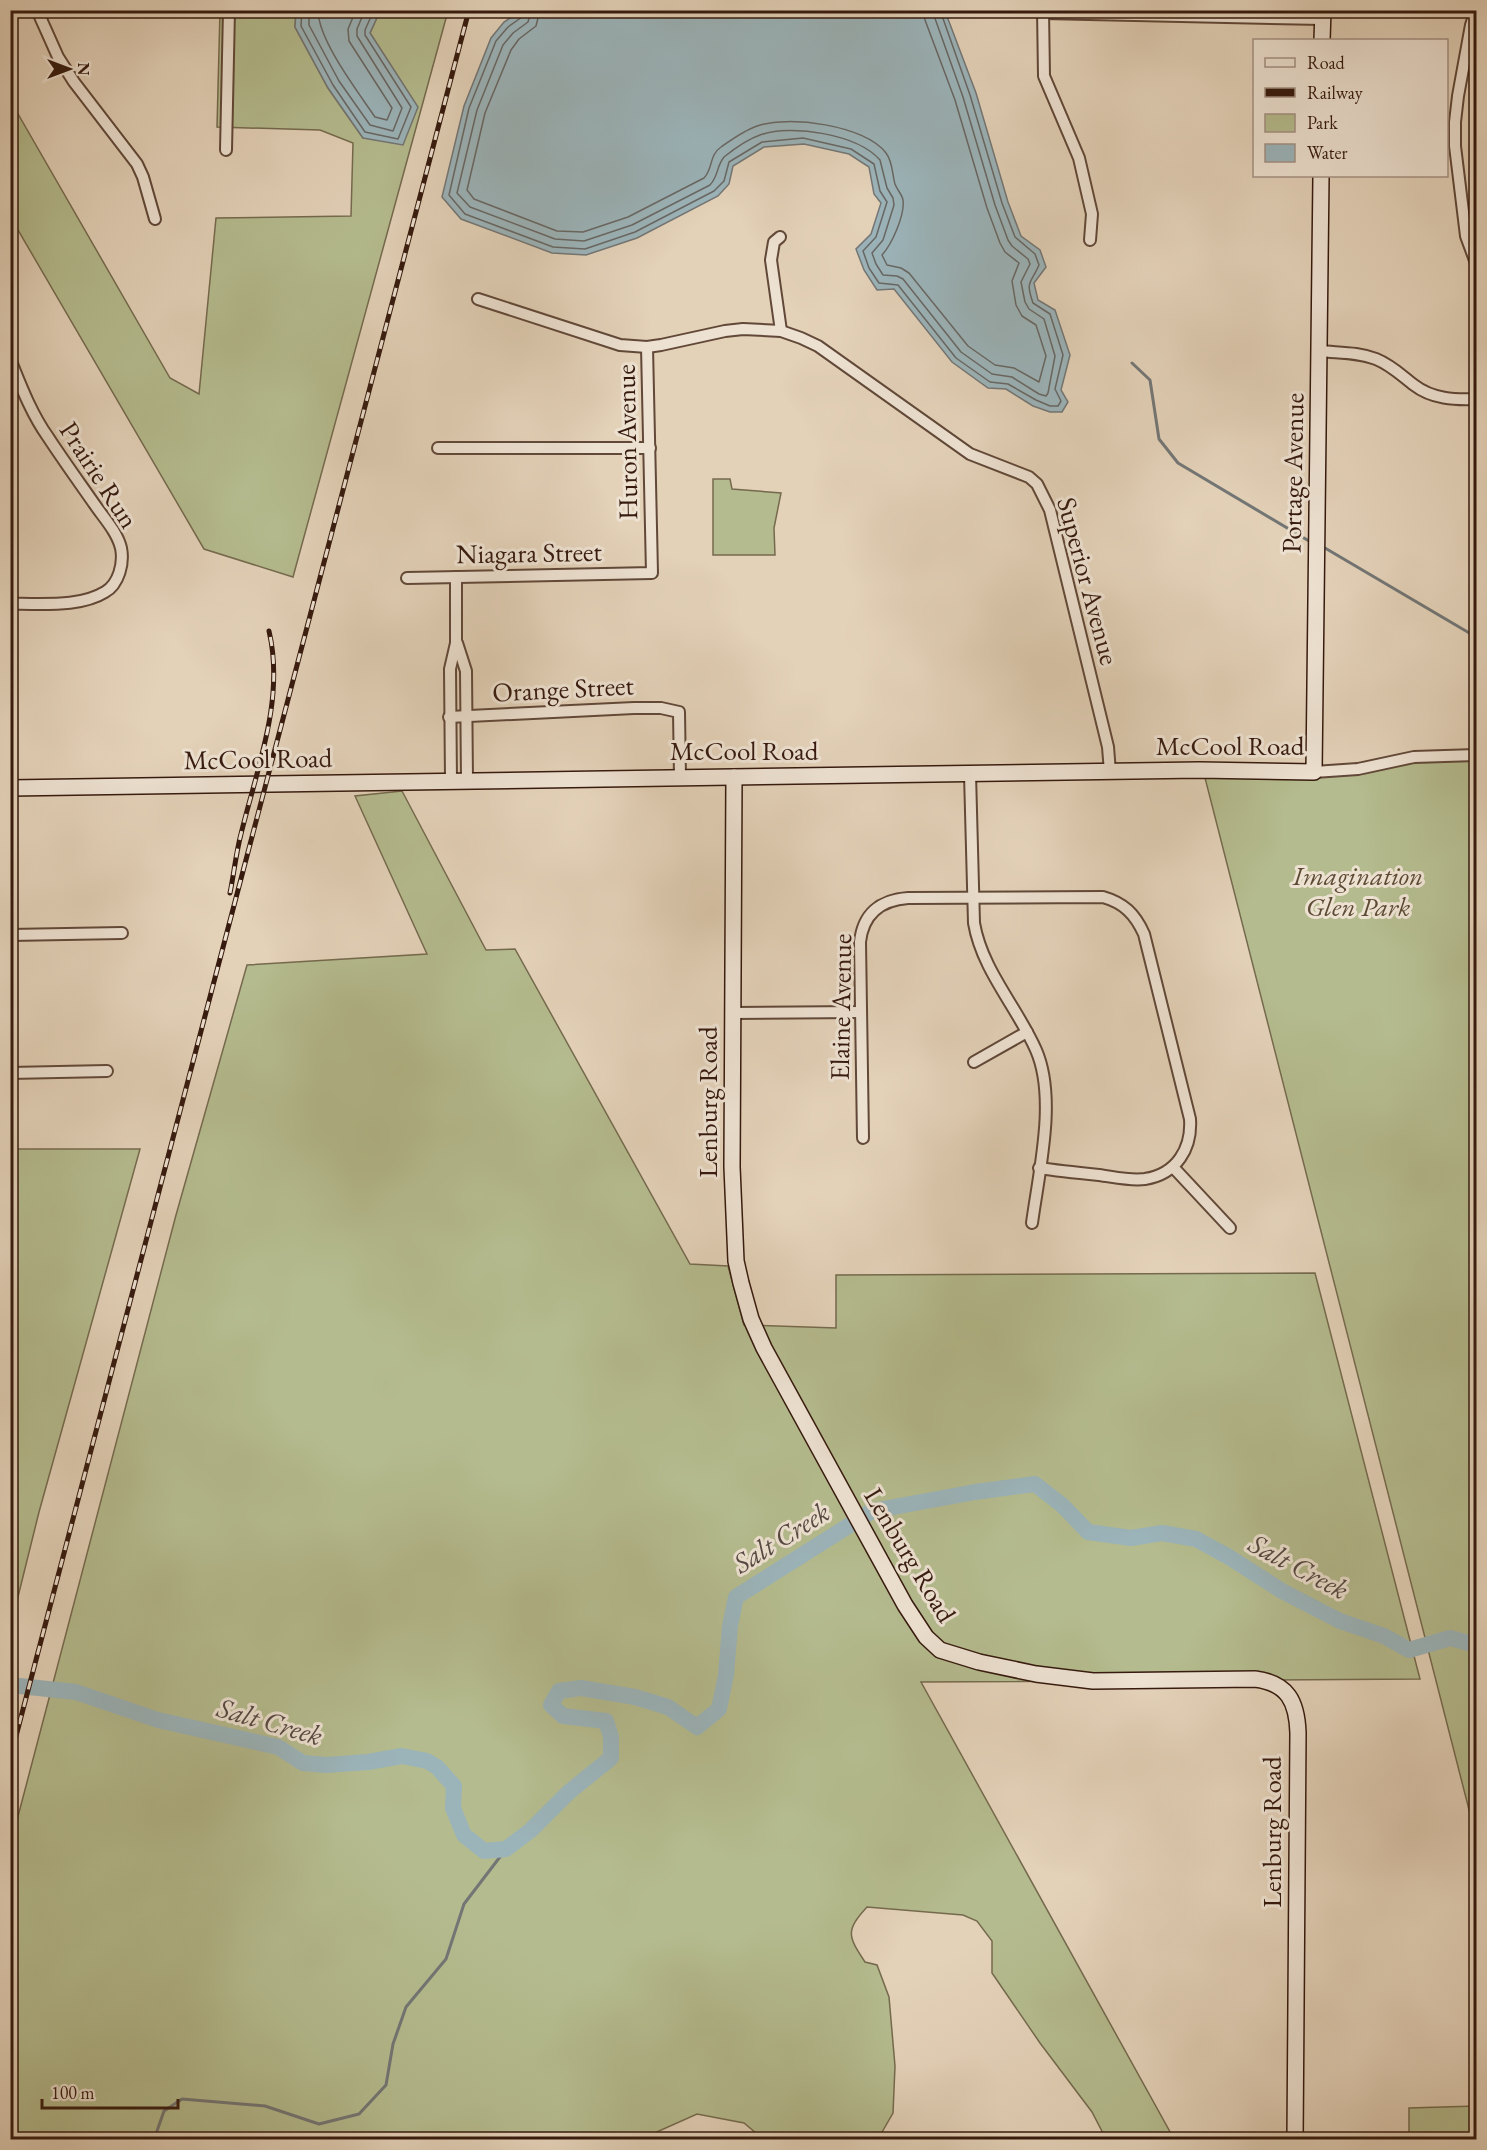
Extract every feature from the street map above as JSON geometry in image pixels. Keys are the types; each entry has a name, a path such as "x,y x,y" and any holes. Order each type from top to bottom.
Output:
{"street":[{"path":"37,10 58,57 74,82 137,164 155,219"},
{"path":"226,150 229,10"},
{"path":"1476,10 1460,84 1455,130 1466,236 1476,263"},
{"path":"1090,240 1092,214 1079,158 1044,75 1043,12 1322,15 1322,39"},
{"name":"Portage Avenue","path":"1314,772 1322,177"},
{"path":"780,237 774,242 771,261 781,331"},
{"name":"Superior Avenue","path":"478,299 620,345 647,347 725,331 762,329 781,331 818,346 970,454 1029,477 1037,484 1044,496 1053,521 1108,747 1110,772"},
{"name":"Huron Avenue","path":"647,347 652,573"},
{"path":"1320,351 1366,356 1377,360 1416,386 1439,397 1476,399"},
{"name":"Prairie Run","path":"10,359 32,411 46,436 112,528 120,547 122,567 107,592 89,598 70,602 10,604"},
{"path":"438,447 650,448"},
{"name":"Niagara Street","path":"407,578 652,573"},
{"path":"451,781 450,669 456,643 456,577"},
{"path":"456,643 466,671 467,781"},
{"name":"Orange Street","path":"449,717 634,708 661,708 679,712 680,777"},
{"name":"McCool Road","path":"10,788 1199,770 1314,772 1358,769 1414,757 1476,755"},
{"path":"970,774 974,923 981,950 1027,1032 1041,1064 1046,1092 1046,1112 1032,1222"},
{"name":"Lenburg Road","path":"734,777 732,1167 736,1261 751,1319 764,1348 873,1547 919,1628 932,1643 949,1653 979,1662 1076,1680 1112,1682 1255,1678 1275,1684 1289,1697 1296,1714 1298,1733 1295,2139"},
{"name":"Elaine Avenue","path":"863,1138 861,934 868,915 876,908 896,899 1103,897 1114,900 1132,913 1143,934 1190,1119 1190,1137 1186,1149 1173,1167"},
{"path":"10,935 122,933"},
{"path":"733,1013 861,1012"},
{"path":"974,1062 1027,1032"},
{"path":"10,1073 107,1071"},
{"path":"1039,1168 1143,1179 1163,1174 1173,1167 1230,1228"}],"green space":[{"path":"220,11 296,11 295,27 328,88 363,138 417,106 370,33 380,11 448,11 293,577 204,549 11,218 10,100 170,378 199,394 216,218 351,216 353,143 320,130 217,127"},
{"path":"713,479 730,479 732,489 781,493 774,528 775,555 713,555"},
{"name":"Imagination Glen Park","path":"1411,761 1476,761 1476,1837 1204,774"},
{"path":"402,791 486,950 515,949 690,1264 728,1266 744,1325 836,1328 836,1275 1315,1273 1420,1679 921,1682 1174,2139 1106,2139 1092,2112 1040,2043 992,1973 992,1941 977,1921 963,1915 867,1907 852,1928 852,1940 865,1962 877,1965 889,1997 895,2066 893,2113 878,2139 763,2139 744,2123 697,2114 636,2140 11,2140 11,1843 176,1215 247,965 427,954 355,796"},
{"path":"11,1149 140,1149 39,1512 11,1625"},
{"path":"1476,2106 1476,2139 1409,2139 1409,2108"}],"water":[{"path":"296,11 380,11 370,33 418,107 403,145 363,138 328,88 295,27"},
{"path":"521,11 945,11 976,93 1008,202 1021,236 1040,250 1046,267 1034,283 1038,300 1055,310 1070,355 1061,390 1068,402 1062,412 1050,412 1033,406 1006,389 988,388 952,362 894,289 877,290 864,270 856,249 871,234 881,203 874,194 869,167 849,154 804,144 764,147 733,166 729,184 718,196 637,238 586,255 552,253 461,219 442,197 464,106 491,38 504,22"}],"waterway":[{"path":"1132,363 1150,380 1159,439 1178,463 1309,541"},
{"path":"1325,548 1471,634 1476,634"},
{"name":"Salt Creek","path":"10,1685 76,1692 158,1720 278,1747 303,1763 326,1765 368,1762 402,1756 427,1761 437,1767 454,1786 453,1808 464,1835 484,1851 506,1849 531,1830 569,1792 611,1758 611,1737 606,1721 563,1716 551,1705 559,1691 581,1688 635,1697 668,1707 697,1727 719,1709 726,1675 730,1626 736,1597 872,1511 975,1492 1035,1484 1062,1505 1088,1532 1131,1538 1162,1533 1196,1539 1282,1591 1340,1621 1384,1636 1409,1650 1450,1638 1476,1645"},
{"path":"160,2140 157,2131 164,2111 182,2099 265,2106 319,2124 359,2114 386,2085 393,2044 406,2007 446,1959 464,1904 506,1849"}],"railway":[{"path":"10,1759 469,10"},
{"path":"230,893 239,841 261,759 271,708 274,682 269,631"}]}
